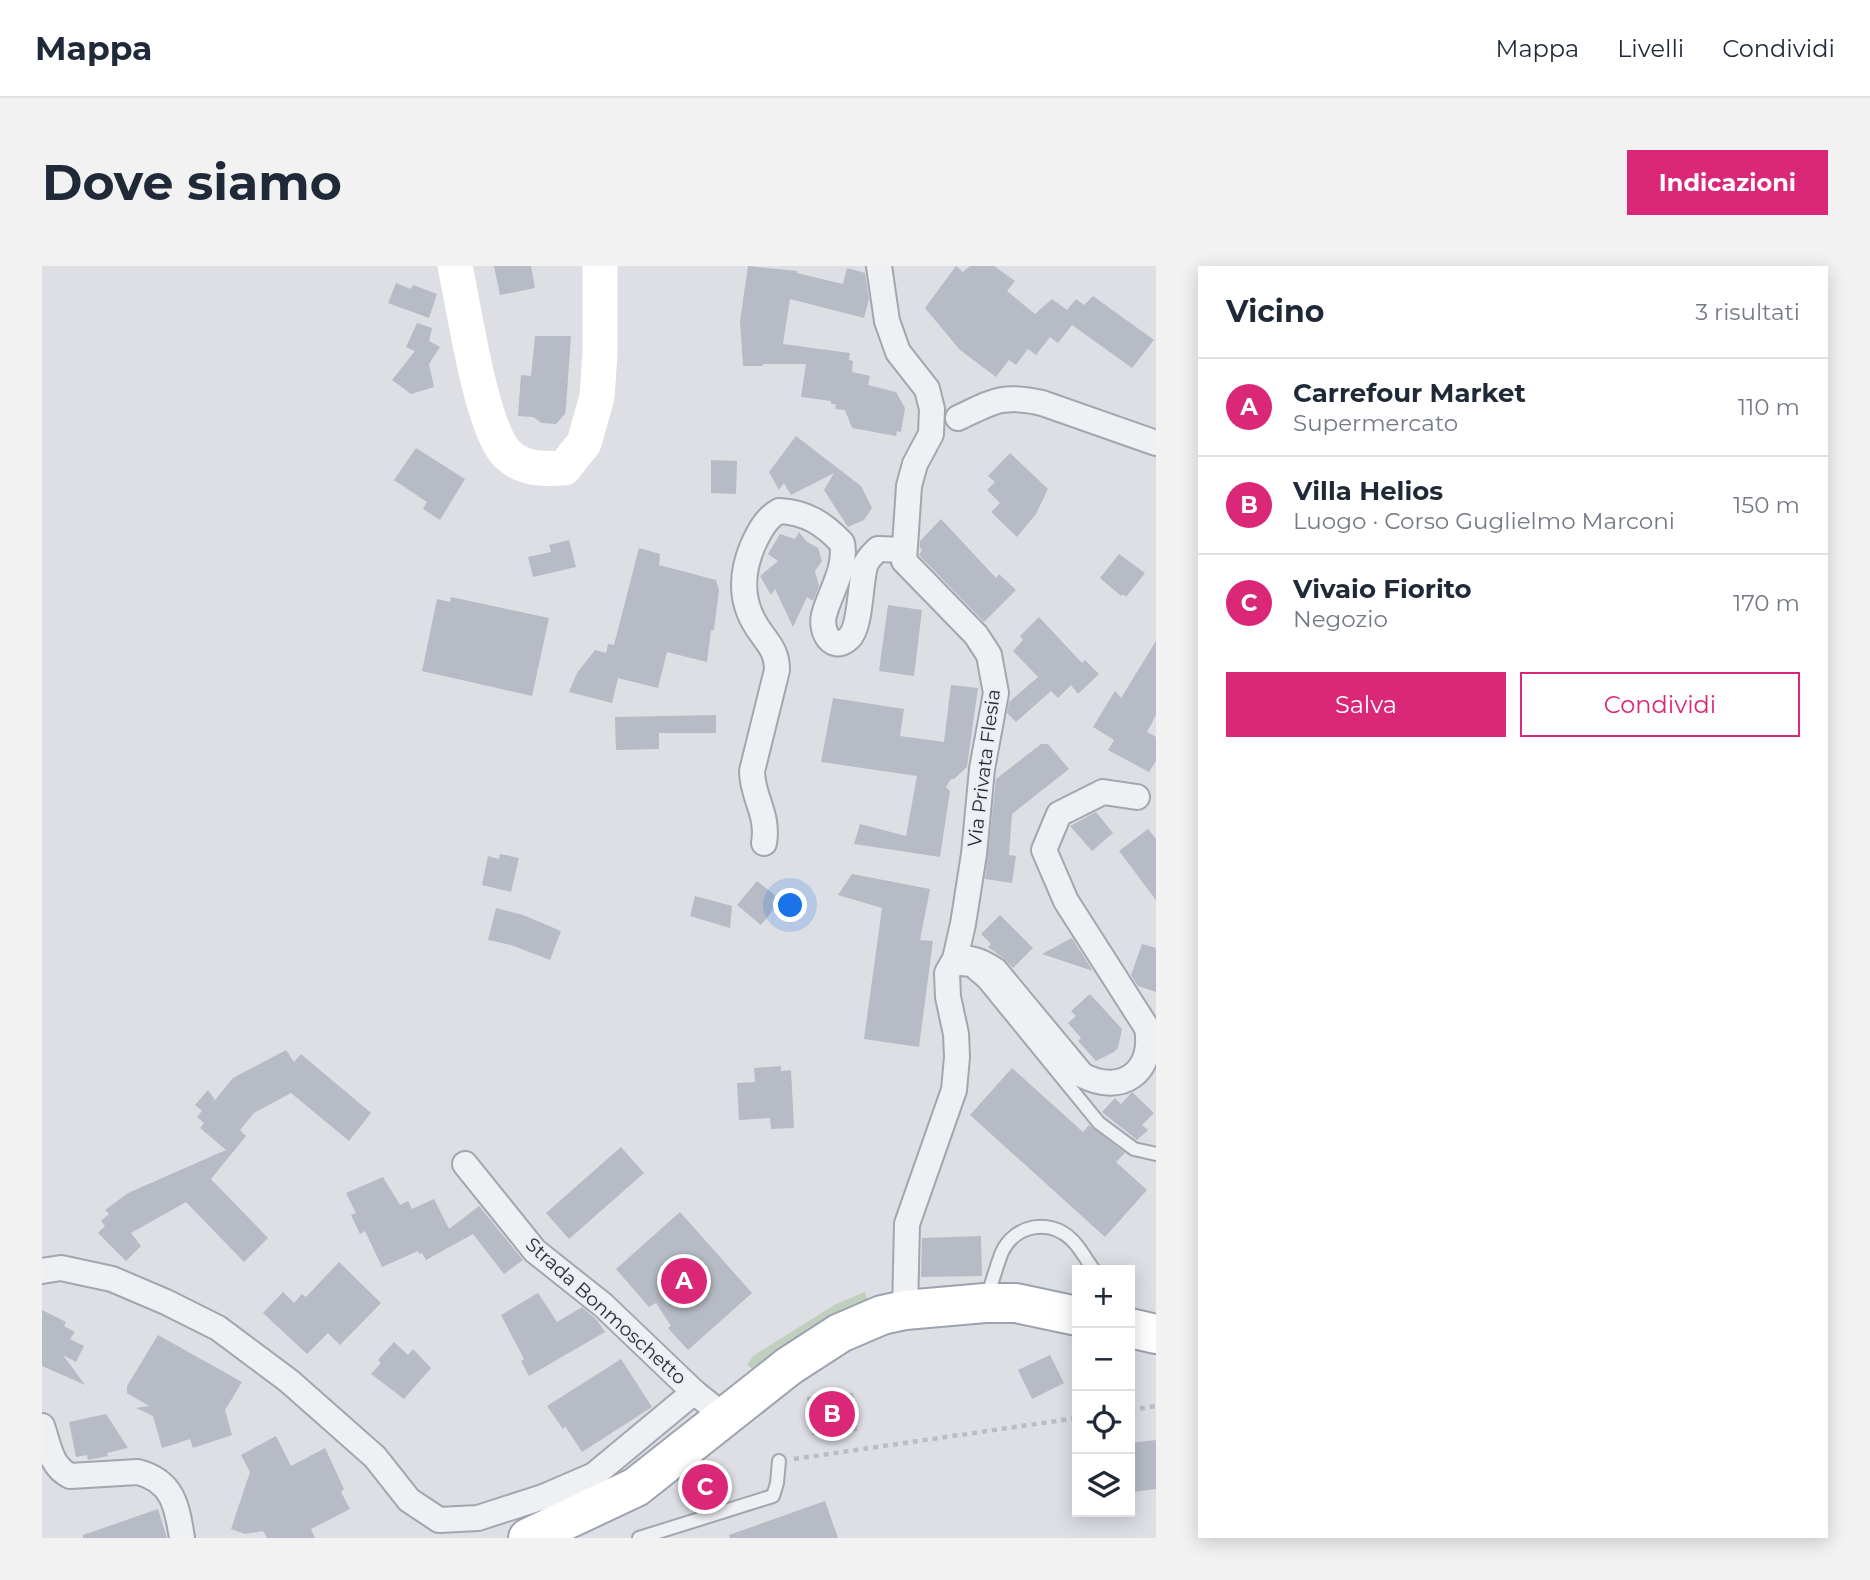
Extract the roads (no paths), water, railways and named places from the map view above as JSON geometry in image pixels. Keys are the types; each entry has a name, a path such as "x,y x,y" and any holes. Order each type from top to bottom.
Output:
{"main road":[{"path":"455,266 487,418 507,454 534,469 564,468 584,443 597,397 600,266"},
{"path":"527,1538 576,1523 636,1487 789,1366 839,1333 882,1315 905,1310 985,1303 1016,1303 1072,1315"}],"street":[{"path":"764,843 765,816 752,771 777,670 777,656 746,606 743,588 746,563 768,520 779,511 805,514 830,530 842,543 844,558 822,623 825,635 832,642 846,641 855,631 865,563 878,549 904,550 909,486 915,464 931,434 932,409 927,388 898,352 887,321 879,266"},
{"path":"958,418 999,399 1024,399 1156,443"},
{"name":"Via Privata Flesia","path":"904,550 904,561 976,635 989,655 996,694 982,769 974,854 951,966 948,997 956,1034 957,1057 954,1090 907,1224 905,1310"},
{"path":"951,966 968,958 982,961 995,970 1082,1075 1107,1084 1120,1082 1142,1067 1149,1041 1147,1028 1066,901 1044,850 1059,814 1103,792 1137,797"},
{"name":"Strada Bonmoschetto","path":"465,1164 535,1251 603,1305 694,1392 724,1416"},
{"name":"Strada Bonmoschetto","path":"42,1271 61,1268 112,1279 218,1328 289,1381 375,1457 409,1500 439,1520 478,1518 543,1497 594,1475 694,1392"},
{"path":"42,1426 55,1464 61,1472 70,1476 138,1472 157,1479 164,1485 177,1509 182,1538"}],"lane":[{"path":"951,966 974,973 1099,1123 1134,1149 1156,1154"},
{"path":"985,1303 1003,1251 1014,1236 1026,1227 1040,1226 1070,1238 1090,1265"},
{"path":"639,1538 774,1496 778,1483 779,1461"}],"place":[{"name":"Carrefour Market","path":"684,1281"},
{"name":"Villa Helios","path":"832,1414"},
{"name":"Vivaio Fiorito","path":"705,1487"}]}
